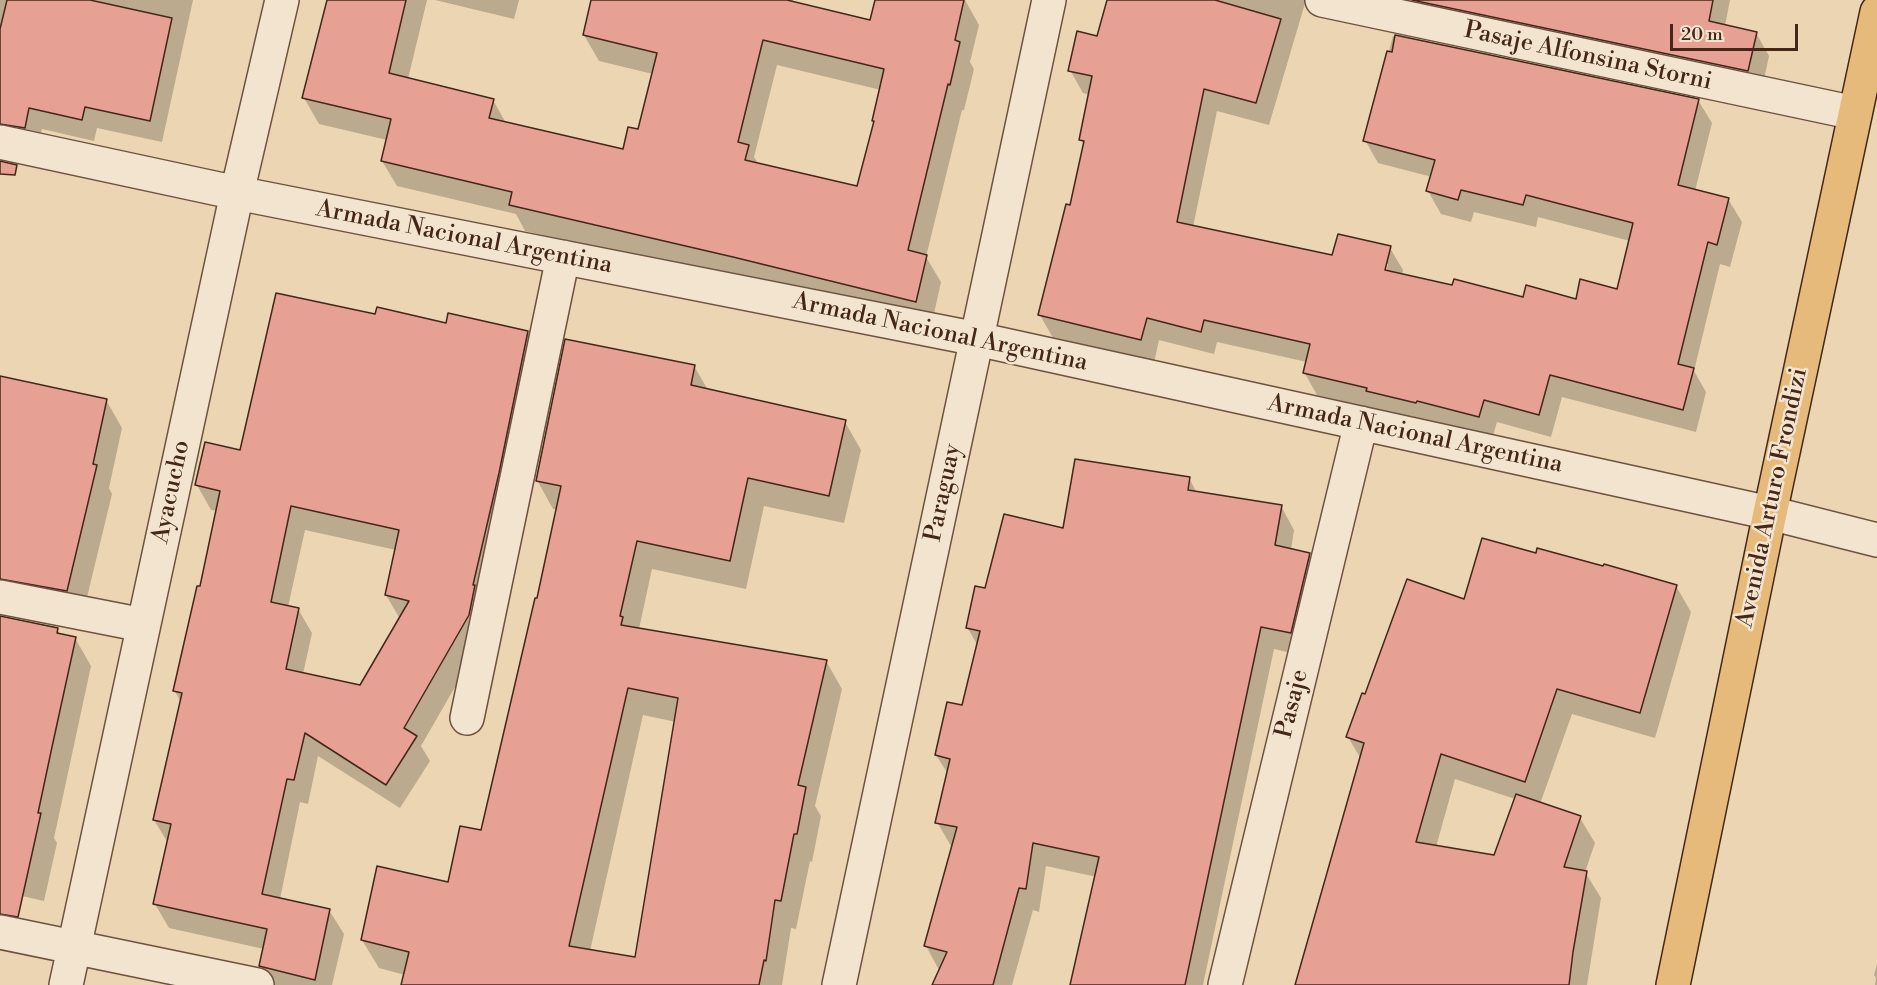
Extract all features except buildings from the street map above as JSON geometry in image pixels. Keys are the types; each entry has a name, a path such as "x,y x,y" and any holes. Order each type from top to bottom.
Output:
{"main road":[{"name":"Avenida Arturo Frondizi","path":"1673,985 1770,513 1877,12"}],"street":[{"name":"Ayacucho","path":"66,985 237,193 282,0"},
{"name":"Paraguay","path":"839,985 1049,0"},
{"name":"Pasaje Alfonsina Storni","path":"1322,0 1855,113"},
{"name":"Armada Nacional Argentina","path":"0,142 237,193 977,339 1770,513 1877,540"},
{"path":"467,718 563,257"},
{"name":"Pasaje","path":"1225,985 1361,423"},
{"path":"0,597 143,625"},
{"path":"0,932 256,985"}]}
